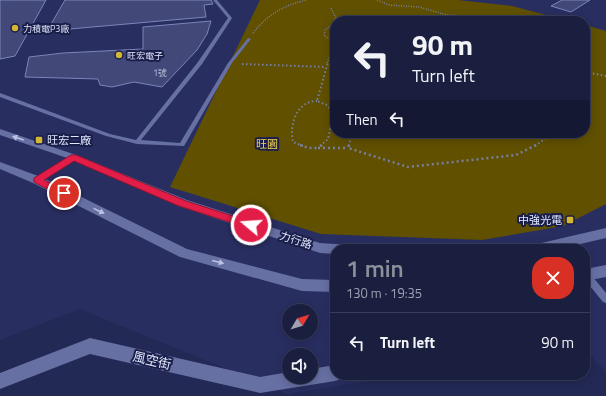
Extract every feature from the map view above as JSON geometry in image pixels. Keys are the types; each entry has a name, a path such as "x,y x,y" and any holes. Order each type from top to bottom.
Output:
{"street":[{"name":"力行路","path":"0,132 73,157 183,203 320,248 330,248"},
{"path":"0,165 37,180 184,253 302,285 330,286"},
{"path":"569,244 606,233"},
{"path":"590,273 606,271"},
{"name":"風空街","path":"1,382 90,346 260,385 282,381"},
{"name":"風空街","path":"318,376 330,374"}],"lane":[{"path":"137,142 200,64 230,18 215,0"},
{"path":"0,95 108,135 137,142 182,145 230,63 249,39"},
{"path":"37,180 73,157"},
{"path":"590,280 606,299"}],"path":[{"path":"249,39 257,27 275,10 285,5 307,0"},
{"path":"377,0 390,5 419,7 447,15 462,16"},
{"path":"331,8 335,16"},
{"path":"330,26 325,30 324,36 330,40"},
{"path":"317,101 330,56"},
{"path":"230,63 326,67"},
{"path":"590,73 606,76"},
{"path":"330,108 327,105 317,101 308,102 297,112 291,136 293,142 309,148 348,148 408,167 516,155 530,149 546,138"},
{"path":"318,148 328,139 330,130"},
{"path":"348,148 350,138"}],"shaded area":[{"path":"0,0 606,0 606,372 590,354 590,244 330,244 330,380 376,380 288,394 80,309 0,340"}],"green space":[{"name":"旺園","path":"260,0 458,0 512,6 550,16 330,16 330,138 590,138 590,26 606,31 606,204 563,226 482,240 321,234 170,187"}],"building":[{"name":"力積電P3廠","path":"0,0 46,0 15,56 0,59"},
{"path":"65,0 211,0 213,4 204,5 206,17 47,31"},
{"path":"562,0 590,0 571,12 551,6"},
{"name":"旺宏電子","path":"211,21 207,34 197,50 162,87 134,82 112,87 100,85 98,79 25,77 29,57 63,53 143,49 143,27"}],"place":[{"name":"力積電P3廠","path":"15,28"},
{"name":"旺宏電子","path":"119,55"},
{"name":"旺宏二廠","path":"39,140"},
{"name":"中強光電","path":"570,220"}],"route":[{"path":"64,193 37,180 73,157 183,203 251,225"}]}
